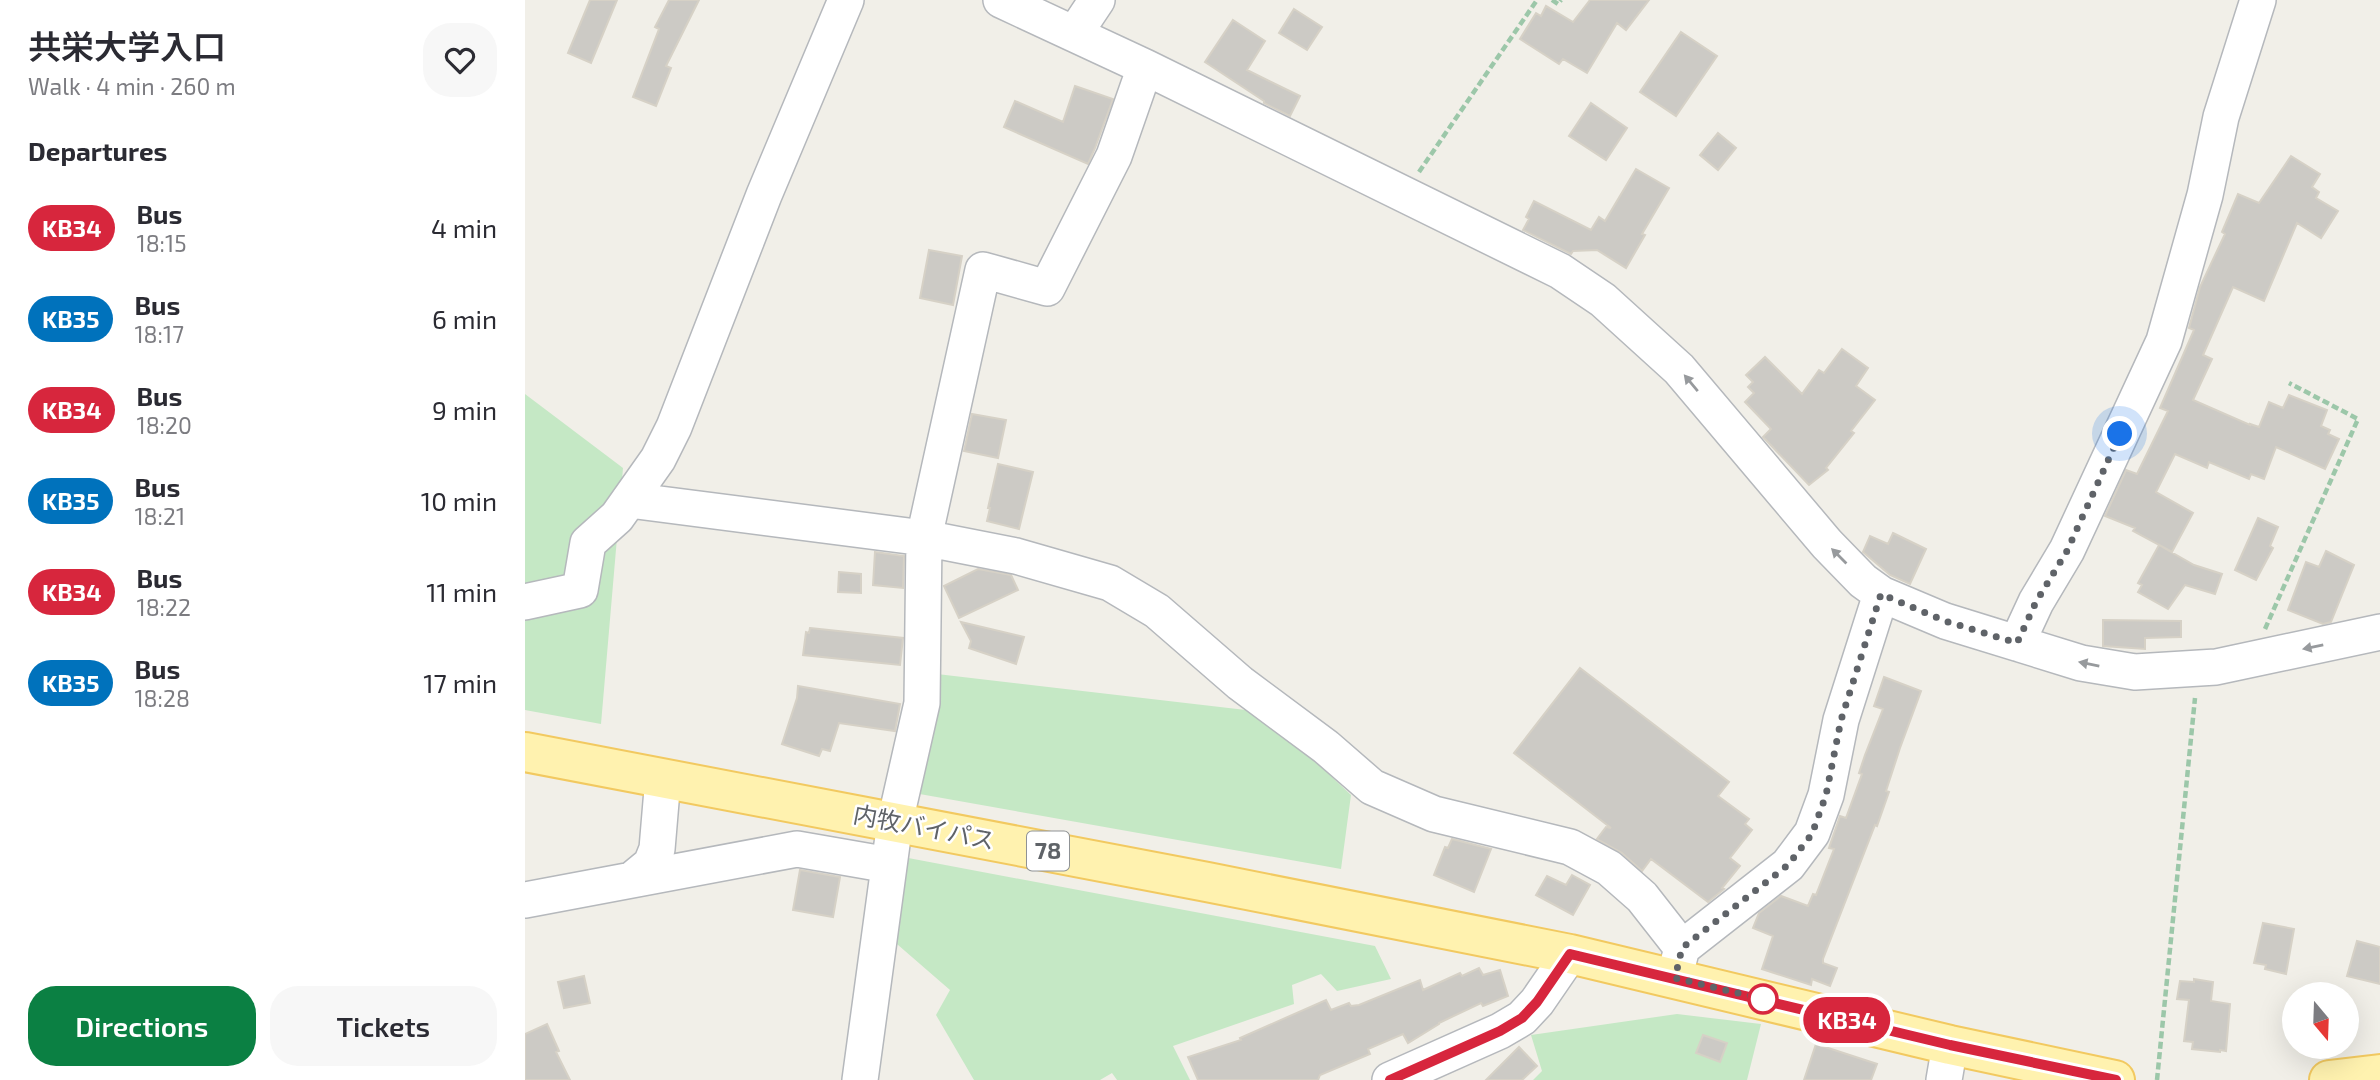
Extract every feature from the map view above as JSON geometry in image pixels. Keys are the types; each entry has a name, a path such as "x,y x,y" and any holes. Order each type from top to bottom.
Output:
{"main road":[{"name":"内牧バイパス","path":"525,752 1570,954"},
{"name":"78","path":"1570,954 1678,963 1947,1062 2115,1080"},
{"path":"2329,1080 2380,1073"}],"street":[{"path":"525,602 580,590 588,543 617,517 658,459 674,427 764,195 846,0"},
{"path":"1001,0 1075,33 1560,271 1603,300 1679,369 1827,544 1863,581 1881,594 1945,621 2081,663 2135,672 2198,669 2380,632"},
{"path":"1075,33 1097,0"},
{"path":"2017,643 2036,602 2067,551 2164,341 2205,195 2221,117 2258,0"},
{"path":"860,1080 895,822 922,703 924,538 983,270 1047,288 1114,156 1145,67"},
{"path":"629,500 924,538 1016,555 1110,583 1157,611 1240,683 1326,747 1372,787 1434,814 1570,847 1609,868 1642,897 1678,963 1788,865 1812,834 1826,795 1841,720 1881,594"},
{"path":"634,878 651,864 657,849 663,778"},
{"path":"525,900 797,849 889,865"},
{"path":"1390,1080 1500,1031 1522,1018 1537,1002 1570,954"}],"path":[{"path":"1404,194 1537,0"},
{"path":"1552,0 1558,4 1561,0"},
{"path":"2264,657 2259,642 2358,419 2290,383"},
{"path":"2157,1080 2198,669"}],"green space":[{"path":"525,394 623,468 601,724 525,710"},
{"path":"937,674 1263,712 1351,795 1341,869 914,793"},
{"path":"903,857 1375,946 1391,979 1337,991 1321,974 1292,985 1294,1004 1173,1046 1190,1080 1117,1080 1112,1073 1100,1080 974,1080 936,1015 950,990 890,938"},
{"path":"1677,1014 1761,1024 1747,1080 1533,1080 1542,1071 1531,1035"}],"building":[{"path":"590,0 617,0 591,63 568,53"},
{"path":"669,0 699,0 666,66 671,68 656,106 633,97 659,29 655,27"},
{"path":"1590,0 1649,0 1626,30 1617,23 1587,73 1563,59 1559,64 1520,39 1536,13 1541,16 1546,6 1573,22"},
{"path":"1294,9 1322,27 1307,50 1279,33"},
{"path":"1233,20 1265,41 1247,70 1300,96 1290,116 1264,103 1205,62"},
{"path":"1681,32 1717,56 1676,116 1640,92"},
{"path":"1075,86 1113,99 1088,164 1004,127 1015,101 1063,122"},
{"path":"1591,103 1627,128 1606,160 1569,136"},
{"path":"1718,133 1736,148 1718,170 1700,155"},
{"path":"2291,156 2320,174 2312,187 2319,192 2316,198 2338,211 2321,238 2297,223 2264,301 2233,287 2203,355 2212,359 2193,400 2259,427 2269,402 2283,408 2289,395 2327,410 2321,426 2330,430 2328,434 2339,439 2325,469 2276,447 2264,479 2251,474 2249,479 2209,462 2207,468 2175,454 2156,492 2193,513 2172,552 2133,531 2135,528 2105,516 2126,470 2137,474 2168,411 2160,408 2194,330 2189,328 2200,287 2225,234 2222,232 2238,194 2259,203"},
{"path":"1636,169 1669,188 1626,268 1597,250 1573,251 1571,254 1523,230 1534,201 1591,230 1599,217 1605,221"},
{"path":"929,250 962,256 953,305 920,298"},
{"path":"1842,349 1868,368 1856,386 1875,400 1851,431 1854,433 1826,468 1828,470 1809,485 1763,437 1771,429 1745,402 1754,393 1748,387 1753,382 1746,375 1765,357 1802,394 1819,370 1824,373"},
{"path":"972,414 1006,420 998,458 964,451"},
{"path":"998,464 1033,472 1019,529 987,521"},
{"path":"2258,518 2278,527 2270,546 2273,548 2256,580 2235,570"},
{"path":"1893,533 1926,549 1910,584 1890,575 1863,552 1870,536 1888,544"},
{"path":"2159,545 2194,565 2222,574 2215,594 2185,585 2168,609 2138,592 2142,585 2138,583"},
{"path":"2326,551 2354,565 2331,622 2323,624 2288,610 2306,562 2319,567"},
{"path":"875,552 904,556 903,588 873,585"},
{"path":"978,569 1011,575 1018,590 959,618 944,586"},
{"path":"839,572 861,574 861,593 838,592"},
{"path":"2103,620 2181,621 2181,637 2145,638 2145,649 2103,646"},
{"path":"961,622 1024,637 1016,664 969,648 971,641"},
{"path":"810,628 903,638 900,665 803,655 806,632 809,633"},
{"path":"1580,668 1729,782 1718,796 1749,819 1745,824 1752,830 1730,858 1740,866 1722,888 1724,889 1708,902 1651,859 1642,871 1622,853 1597,839 1606,827 1611,828 1514,753"},
{"path":"1884,677 1921,691 1900,748 1877,826 1875,825 1823,959 1823,963 1837,968 1830,986 1812,979 1811,985 1762,969 1773,936 1753,928 1759,913 1781,896 1808,906 1813,894 1816,895 1834,849 1829,848 1840,816 1846,818 1862,774 1859,773 1865,755 1883,709 1874,706"},
{"path":"798,686 900,704 895,731 839,723 830,751 822,749 819,756 782,744 797,698"},
{"path":"1452,839 1491,849 1474,892 1434,875 1445,847 1448,848"},
{"path":"800,870 840,877 833,917 793,910"},
{"path":"1572,875 1590,885 1573,915 1536,895 1547,876 1566,885"},
{"path":"2263,923 2294,929 2286,974 2254,963"},
{"path":"2357,941 2380,947 2380,984 2347,976"},
{"path":"1479,968 1483,975 1500,970 1508,996 1483,1006 1481,1003 1439,1023 1408,1043 1403,1034 1368,1049 1370,1054 1320,1075 1318,1080 1198,1080 1188,1057 1241,1040 1240,1038 1326,1000 1331,1010 1349,1003 1351,1006 1359,1005 1420,980 1423,990 1460,973 1462,976"},
{"path":"584,976 590,1003 564,1008 558,982"},
{"path":"2194,979 2213,982 2211,1001 2230,1004 2226,1051 2192,1049 2193,1042 2184,1041 2189,1000 2177,999 2180,981 2194,982"},
{"path":"547,1024 559,1051 556,1052 570,1080 525,1080 525,1034"},
{"path":"1703,1035 1727,1043 1720,1062 1696,1053"},
{"path":"1816,1044 1877,1064 1871,1080 1804,1080"},
{"path":"1519,1047 1537,1066 1522,1080 1486,1080"}],"bus line":[{"name":"KB34","path":"1390,1080 1500,1031 1522,1018 1537,1002 1570,954 1950,1045 2116,1080"}],"route":[{"path":"1763,999 1775,1002 1675,978 1682,948 1788,865 1812,834 1826,795 1841,720 1881,594 1945,621 2017,643 2036,602 2067,551 2120,434"}]}
